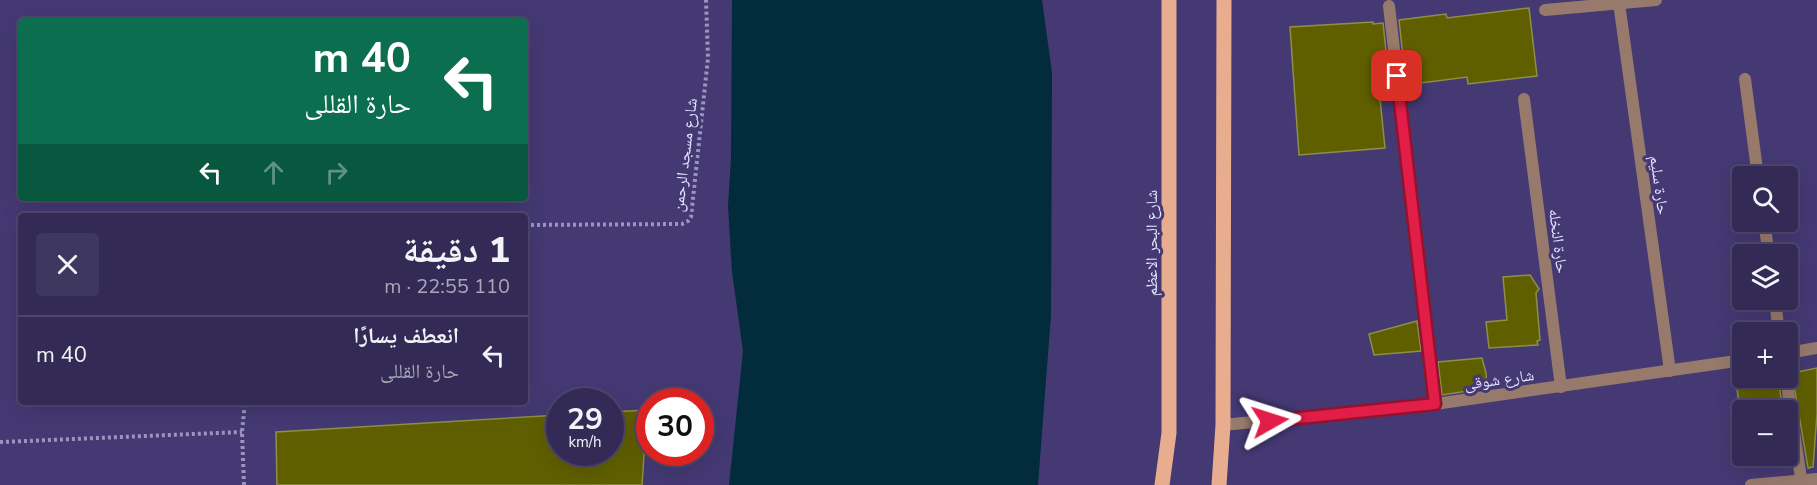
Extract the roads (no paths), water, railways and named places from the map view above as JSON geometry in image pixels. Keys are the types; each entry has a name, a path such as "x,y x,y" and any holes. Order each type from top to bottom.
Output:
{"main road":[{"name":"شارع البحر الاعظم","path":"1162,485 1169,433 1169,0"},
{"path":"1219,485 1223,425 1224,0"}],"street":[{"path":"1545,10 1656,0"},
{"name":"حارة سليم","path":"1619,3 1670,371"},
{"path":"1389,6 1435,404"},
{"path":"1745,79 1757,166"},
{"name":"حارة النخله","path":"1524,99 1561,387"},
{"path":"1798,351 1817,348"},
{"name":"شارع شوقى","path":"1223,425 1435,404 1732,362"},
{"path":"1788,388 1802,482"},
{"path":"1751,485 1817,479"}],"water":[{"path":"732,0 1042,0 1052,73 1051,315 1038,485 729,485 743,351 732,272 728,206 731,158"}]}
